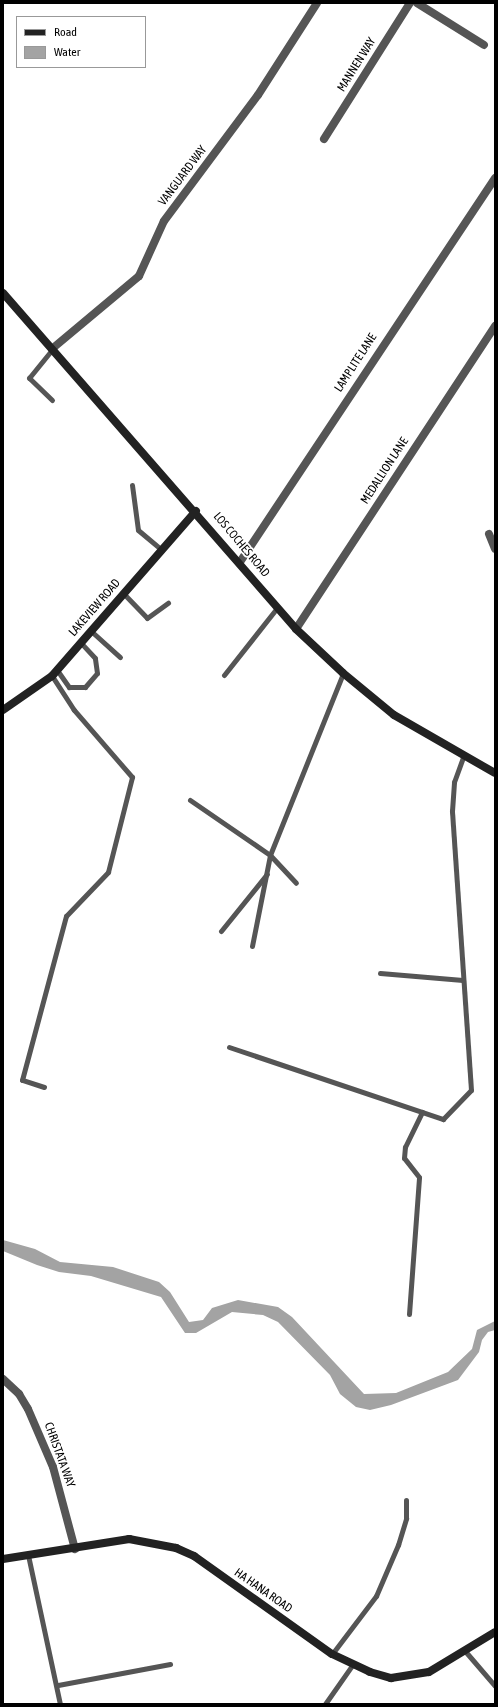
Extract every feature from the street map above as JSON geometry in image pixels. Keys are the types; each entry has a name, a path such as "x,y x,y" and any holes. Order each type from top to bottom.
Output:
{"street":[{"name":"VANGUARD WAY","path":"53,348 139,276 164,221 258,95 317,3"},
{"name":"MANNEN WAY","path":"324,139 410,3"},
{"path":"417,3 484,45"},
{"name":"LAMPLITE LANE","path":"240,562 495,178"},
{"name":"LOS COCHES ROAD","path":"3,293 196,511 296,629 343,673 394,715 463,757 495,773"},
{"name":"MEDALLION LANE","path":"296,629 495,326"},
{"name":"LAKEVIEW ROAD","path":"3,710 55,673 196,511"},
{"path":"489,534 495,549"},
{"name":"CHRISTATA WAY","path":"3,1379 19,1394 32,1416 53,1467 75,1549"},
{"name":"HA HANA ROAD","path":"3,1559 75,1549 130,1539 176,1548 194,1556 332,1654 353,1664 391,1678 429,1672 495,1632"}],"lane":[{"path":"52,400 29,378 53,348"},
{"path":"132,485 138,530 162,550"},
{"path":"124,594 147,618 168,603"},
{"path":"224,675 277,608"},
{"path":"91,631 120,657"},
{"path":"55,673 69,687 85,687 97,673 95,658 81,643"},
{"path":"44,1087 22,1080 66,916 108,872 132,777 74,710 55,673"},
{"path":"252,946 268,873 270,855 343,673"},
{"path":"229,1047 443,1119 471,1090 452,810 454,782 463,757"},
{"path":"190,800 270,855 296,883"},
{"path":"222,931 268,873"},
{"path":"380,973 463,980"},
{"path":"408,1314 419,1176 404,1158 405,1152 422,1112"},
{"path":"332,1654 376,1596 398,1545 406,1518 406,1500"},
{"path":"28,1555 58,1685 60,1704"},
{"path":"465,1651 495,1686"},
{"path":"58,1685 170,1664"},
{"path":"325,1704 353,1664"}],"water":[{"path":"3,1240 35,1249 60,1262 113,1267 159,1282 170,1292 189,1322 203,1320 212,1308 238,1300 278,1307 292,1317 364,1394 396,1393 448,1372 472,1349 477,1330 495,1321 495,1330 488,1332 482,1340 479,1352 458,1380 391,1405 370,1410 356,1407 340,1394 330,1375 278,1322 263,1315 232,1312 196,1333 185,1333 161,1297 91,1276 59,1272 37,1265 3,1251"}]}
